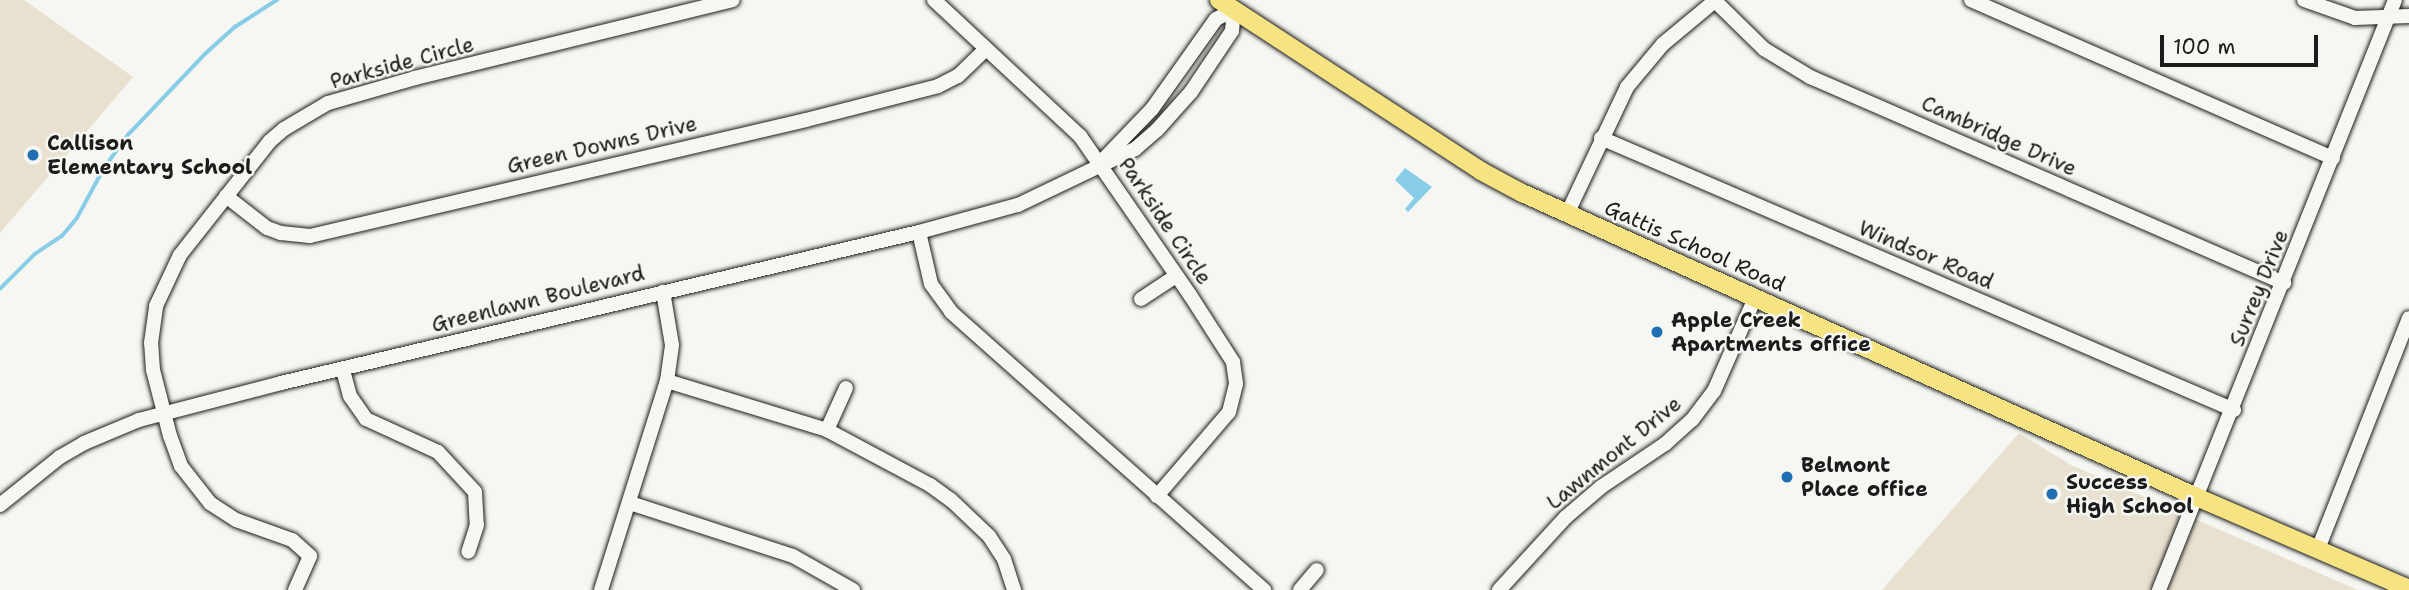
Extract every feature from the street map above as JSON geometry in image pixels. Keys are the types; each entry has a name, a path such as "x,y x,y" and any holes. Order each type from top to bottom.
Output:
{"main road":[{"name":"Gattis School Road","path":"1231,3 1481,171 1567,214 2409,590"}],"street":[{"name":"Parkside Circle","path":"295,590 310,556 292,540 236,520 210,503 181,466 151,353 156,306 180,255 264,148 284,129 328,103 415,78 733,0"},
{"name":"Parkside Circle","path":"934,0 1068,124 1100,163 1233,362 1236,384 1231,406 1223,423 1157,496"},
{"path":"1567,214 1622,95 1663,44 1715,0"},
{"name":"Cambridge Drive","path":"1715,0 1764,49 1802,73 2284,283"},
{"path":"1971,0 2333,158"},
{"path":"2304,0 2355,18 2409,16"},
{"name":"Surrey Drive","path":"2159,590 2199,498 2395,0"},
{"name":"Greenlawn Boulevard","path":"1100,163 1110,162 1135,149 1182,104 1232,31 1231,3"},
{"name":"Greenlawn Boulevard","path":"0,506 38,472 84,443 114,429 165,413 919,232 1018,205 1100,163 1152,109 1216,19 1231,3"},
{"name":"Green Downs Drive","path":"226,196 267,228 310,236 806,120 938,86 958,76 986,49"},
{"name":"Windsor Road","path":"1601,138 2234,410"},
{"path":"919,232 931,284 951,312 1264,590"},
{"path":"1141,299 1176,276"},
{"path":"601,590 667,381 672,345 663,292"},
{"name":"Lawnmont Drive","path":"1499,590 1566,517 1601,487 1665,444 1692,419 1714,391 1755,298"},
{"path":"2318,549 2409,318"},
{"path":"343,370 350,396 366,419 438,452 475,492 477,525 468,552"},
{"path":"667,381 827,430 893,463 951,500 1000,551 1014,590"},
{"path":"827,430 846,388"},
{"path":"630,503 793,556 853,590"},
{"path":"1300,590 1317,570"}],"shaded area":[{"name":"Callison Elementary School","path":"0,0 24,0 133,77 0,233"},
{"name":"Success High School","path":"2019,433 2071,465 2358,590 1882,590"}],"water":[{"path":"1405,168 1432,187 1408,212 1405,209 1414,198 1395,180"}],"waterway":[{"path":"0,289 35,254 62,236 77,218 104,168 128,135 206,53 235,27 277,0"}],"place":[{"name":"Callison Elementary School","path":"33,155"},
{"name":"Apple Creek Apartments office","path":"1657,332"},
{"name":"Belmont Place office","path":"1787,477"},
{"name":"Success High School","path":"2052,494"}]}
